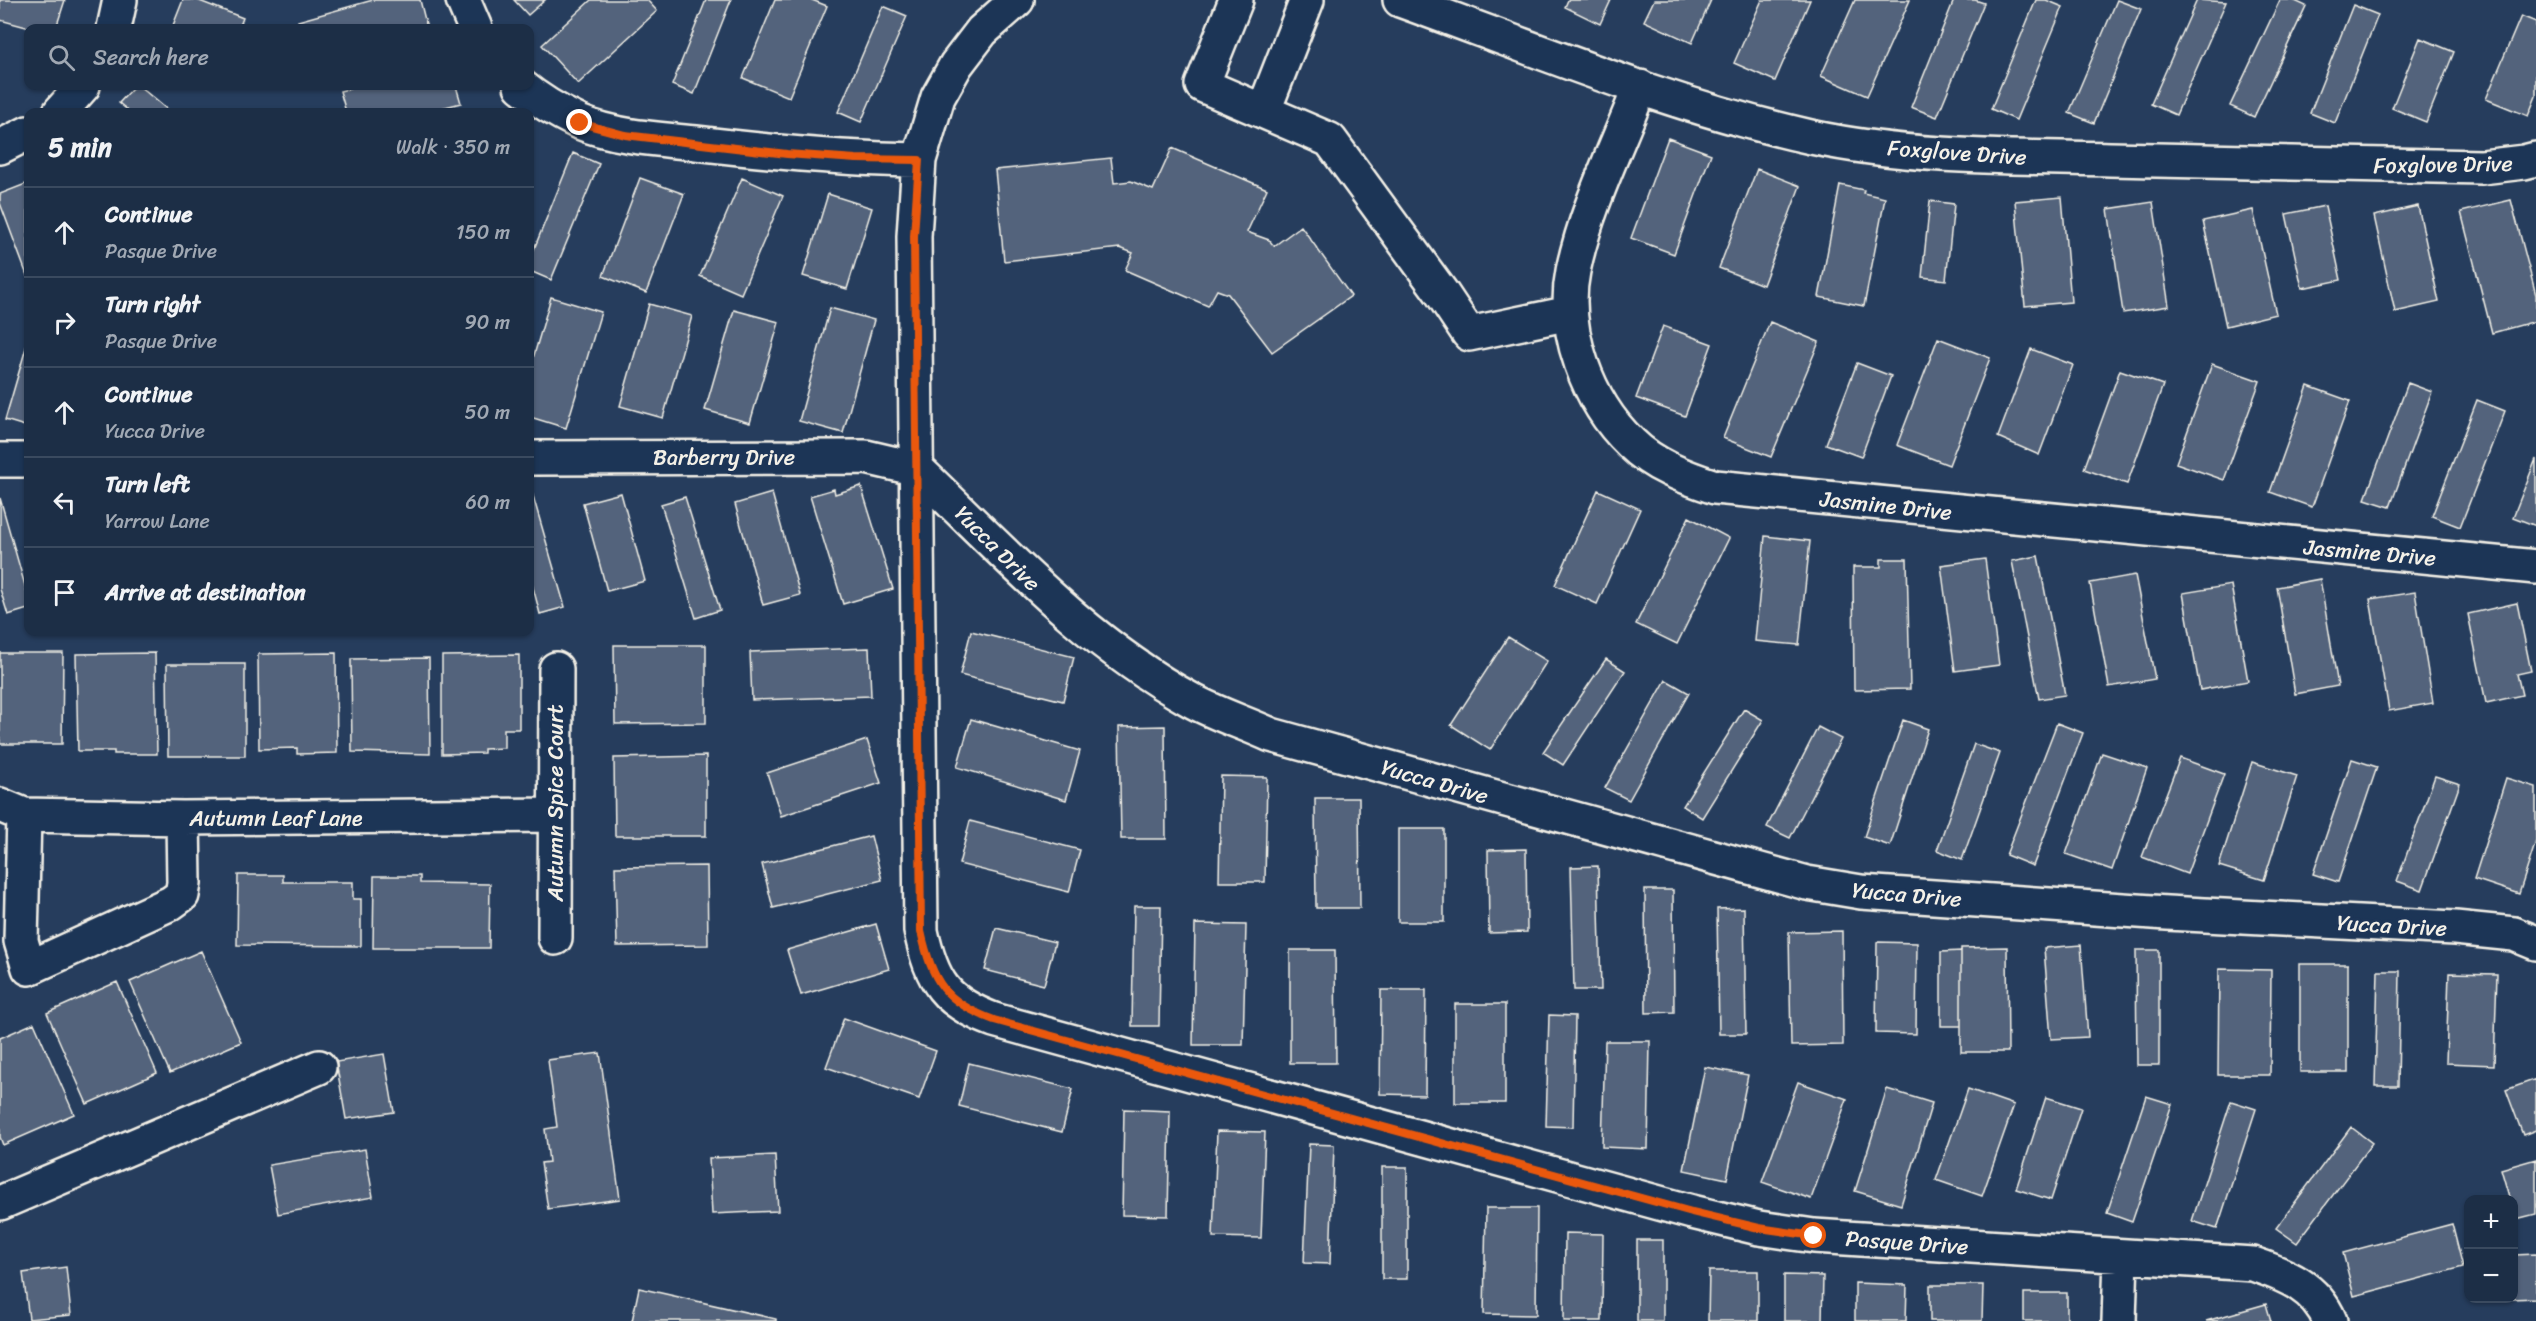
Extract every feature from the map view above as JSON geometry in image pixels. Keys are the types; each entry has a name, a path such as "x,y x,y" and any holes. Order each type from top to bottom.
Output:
{"street":[{"path":"115,24 120,0"},
{"path":"463,0 474,24"},
{"path":"917,469 914,236 919,160 939,97 956,65 982,31 1017,0"},
{"path":"1236,0 1202,85 1330,140 1469,334 1570,313"},
{"path":"1264,110 1307,0"},
{"name":"Foxglove Drive","path":"1400,0 1640,87 1744,120 1804,135 1893,149 2001,156 2416,166 2482,167 2536,159"},
{"name":"Jasmine Drive","path":"1640,87 1583,230 1572,273 1570,313 1579,356 1598,399 1631,444 1671,471 1715,488 2536,567"},
{"path":"64,108 79,90"},
{"path":"526,90 540,102 580,123 625,135 787,154 856,159 919,160"},
{"path":"0,147 24,135"},
{"name":"Barberry Drive","path":"534,458 866,458 917,469"},
{"path":"0,460 24,460"},
{"name":"Yucca Drive","path":"917,469 1046,595 1084,628 1192,700 1271,735 1807,883 1861,892 2178,914 2455,928 2514,934 2536,942"},
{"name":"Pasque Drive","path":"917,469 921,931 927,960 941,985 954,1000 968,1010 994,1020 1692,1212 1759,1228 1870,1241 2253,1264 2285,1275 2310,1291 2330,1321"},
{"name":"Autumn Spice Court","path":"555,938 556,669"},
{"path":"12,810 21,941 29,968 171,903 182,895 184,883 183,818"},
{"name":"Autumn Leaf Lane","path":"12,810 183,818 555,815"},
{"path":"0,1203 319,1067"},
{"path":"2119,1321 2121,1256"}],"building":[{"path":"0,0 65,0 57,24 24,24 24,26 0,20"},
{"path":"183,0 197,0 243,18 241,24 174,24"},
{"path":"373,0 420,0 426,24 299,24 298,21"},
{"path":"514,0 545,0 528,15"},
{"path":"591,0 647,0 657,11 578,84 542,45"},
{"path":"706,0 731,0 694,94 672,85"},
{"path":"775,0 812,0 827,6 789,97 743,78"},
{"path":"1568,0 1611,0 1600,24 1565,7"},
{"path":"1654,0 1711,0 1692,43 1644,21"},
{"path":"1762,0 1810,0 1775,81 1734,63"},
{"path":"1855,0 1910,0 1867,96 1821,76"},
{"path":"1954,0 1975,0 1984,3 1937,117 1911,107"},
{"path":"2036,0 2046,0 2063,7 2016,120 1991,109"},
{"path":"2117,0 2141,9 2094,123 2069,113"},
{"path":"2197,0 2226,2 2176,115 2151,104"},
{"path":"2280,0 2293,0 2306,6 2254,117 2230,106"},
{"path":"2353,5 2378,15 2335,123 2310,113"},
{"path":"883,6 907,16 861,122 838,112"},
{"path":"2521,16 2536,22 2536,96 2528,116 2486,99"},
{"path":"2420,38 2454,52 2426,122 2392,108"},
{"path":"131,90 144,90 165,108 125,108 119,103"},
{"path":"457,90 461,103 442,108 345,108 340,91"},
{"path":"1668,138 1711,154 1674,254 1631,238"},
{"path":"1172,148 1267,189 1247,232 1269,240 1274,246 1301,226 1351,296 1272,352 1228,294 1217,290 1208,306 1125,270 1133,253 1120,248 1004,261 995,170 1111,158 1114,183 1131,181 1153,190"},
{"path":"573,153 599,164 551,280 534,273 534,249"},
{"path":"1757,169 1800,186 1763,285 1719,268"},
{"path":"640,178 684,194 646,293 603,276"},
{"path":"742,178 783,196 741,294 700,276"},
{"path":"24,185 24,267 0,203 0,194"},
{"path":"1840,185 1864,190 1863,193 1885,198 1864,306 1819,297"},
{"path":"828,194 872,208 847,289 803,276"},
{"path":"2062,197 2071,302 2025,306 2015,201"},
{"path":"2511,200 2536,295 2536,321 2492,333 2461,212"},
{"path":"1930,201 1954,204 1946,280 1922,277"},
{"path":"2153,202 2169,306 2123,313 2108,209"},
{"path":"2325,206 2341,280 2302,288 2286,214"},
{"path":"2418,206 2439,302 2395,312 2374,216"},
{"path":"2253,210 2276,314 2226,326 2203,221"},
{"path":"551,297 601,312 566,428 534,418 534,355"},
{"path":"649,304 692,316 663,418 620,406"},
{"path":"830,308 874,320 843,433 799,421"},
{"path":"734,310 779,322 750,423 705,410"},
{"path":"1770,322 1819,342 1771,457 1723,438"},
{"path":"1663,326 1712,344 1685,416 1636,398"},
{"path":"1938,338 1990,358 1949,465 1897,445"},
{"path":"2031,349 2073,365 2039,455 1998,437"},
{"path":"24,355 24,426 5,420"},
{"path":"1857,363 1891,376 1861,457 1826,444"},
{"path":"2212,364 2260,381 2224,480 2176,463"},
{"path":"2120,370 2163,385 2127,484 2084,469"},
{"path":"2408,383 2432,392 2390,507 2365,499"},
{"path":"2308,386 2350,401 2312,507 2270,492"},
{"path":"2477,400 2505,411 2460,527 2432,516"},
{"path":"2536,459 2536,526 2513,517"},
{"path":"861,486 893,589 843,604 810,496 834,489 835,494"},
{"path":"1598,490 1640,509 1597,604 1555,585"},
{"path":"621,493 645,581 607,591 583,503"},
{"path":"772,493 800,595 763,605 735,504"},
{"path":"685,497 720,610 696,618 661,504"},
{"path":"0,498 24,582 24,610 8,615 0,589"},
{"path":"534,499 565,607 540,614 534,591"},
{"path":"1689,517 1729,538 1677,644 1636,624"},
{"path":"1765,536 1810,541 1799,645 1755,641"},
{"path":"2038,556 2065,695 2039,699 2012,561"},
{"path":"1881,559 1907,559 1910,689 1854,690 1853,567 1881,567"},
{"path":"1985,559 1999,665 1955,671 1941,565"},
{"path":"2135,575 2155,679 2109,687 2090,583"},
{"path":"2320,579 2338,686 2295,694 2277,587"},
{"path":"2231,585 2248,681 2200,690 2183,593"},
{"path":"2415,592 2433,703 2389,711 2370,599"},
{"path":"2517,603 2531,671 2517,674 2522,695 2486,703 2468,614"},
{"path":"971,631 1074,657 1063,701 960,675"},
{"path":"1508,637 1547,661 1490,750 1451,725"},
{"path":"614,645 706,645 706,723 615,724"},
{"path":"869,648 871,696 752,700 750,652"},
{"path":"0,653 63,653 62,744 0,744"},
{"path":"155,653 157,754 78,751 76,654"},
{"path":"336,653 337,753 297,754 297,748 259,749 258,654"},
{"path":"519,655 519,729 504,729 504,748 484,749 484,753 442,754 442,656"},
{"path":"429,658 430,754 352,752 351,659"},
{"path":"1606,659 1625,671 1563,765 1543,752"},
{"path":"167,664 245,664 245,756 168,756"},
{"path":"1666,680 1689,693 1629,800 1605,788"},
{"path":"1744,709 1763,720 1702,818 1683,806"},
{"path":"971,719 1080,751 1066,800 957,767"},
{"path":"1903,720 1928,729 1890,846 1864,837"},
{"path":"2057,723 2083,733 2033,866 2006,855"},
{"path":"1165,726 1166,839 1121,839 1119,727"},
{"path":"1818,727 1841,739 1790,838 1767,827"},
{"path":"867,740 881,783 781,816 767,773"},
{"path":"1974,744 2000,753 1962,860 1937,850"},
{"path":"2102,753 2147,768 2112,870 2066,854"},
{"path":"706,756 706,836 615,836 614,758"},
{"path":"2180,758 2224,774 2187,874 2142,857"},
{"path":"2352,759 2377,767 2338,882 2313,874"},
{"path":"2252,762 2297,776 2264,880 2219,866"},
{"path":"1221,776 1267,777 1265,882 1219,882"},
{"path":"2435,776 2460,784 2422,890 2397,881"},
{"path":"2506,778 2536,787 2536,841 2519,894 2474,879"},
{"path":"1315,798 1359,798 1360,908 1316,908"},
{"path":"970,821 1080,850 1069,892 959,864"},
{"path":"1398,829 1444,829 1444,922 1398,922"},
{"path":"871,836 882,880 773,908 762,864"},
{"path":"1526,849 1527,932 1489,933 1488,850"},
{"path":"707,866 708,945 617,946 615,867"},
{"path":"1598,866 1601,990 1574,990 1571,867"},
{"path":"238,875 283,875 283,882 353,882 353,899 361,899 361,946 237,945"},
{"path":"374,876 420,876 420,883 490,884 489,948 373,948"},
{"path":"1645,890 1673,890 1674,1012 1646,1013"},
{"path":"1134,906 1161,906 1159,1026 1132,1026"},
{"path":"1744,908 1746,1034 1719,1034 1717,909"},
{"path":"876,924 889,969 801,995 787,950"},
{"path":"1195,924 1246,925 1243,1045 1193,1045"},
{"path":"996,928 1055,942 1044,985 985,970"},
{"path":"1842,931 1843,1045 1791,1046 1789,932"},
{"path":"1877,942 1917,943 1916,1034 1876,1033"},
{"path":"2081,945 2088,1037 2051,1039 2044,948"},
{"path":"2007,947 2008,1052 1961,1052 1961,948"},
{"path":"1290,950 1335,950 1336,1063 1290,1063"},
{"path":"2136,950 2159,950 2159,1065 2137,1065"},
{"path":"201,951 241,1042 170,1073 130,982"},
{"path":"1961,951 1961,1026 1941,1026 1941,952"},
{"path":"2300,964 2348,964 2348,1072 2300,1072"},
{"path":"2219,969 2271,970 2270,1075 2218,1075"},
{"path":"2378,971 2400,971 2398,1086 2375,1086"},
{"path":"2449,973 2497,974 2494,1065 2446,1063"},
{"path":"117,982 157,1073 87,1104 47,1013"},
{"path":"1381,990 1426,990 1425,1095 1380,1094"},
{"path":"1455,1004 1505,1004 1505,1103 1455,1103"},
{"path":"1549,1015 1575,1016 1573,1127 1546,1126"},
{"path":"844,1018 936,1051 919,1099 826,1067"},
{"path":"34,1023 74,1114 3,1145 0,1137 0,1038"},
{"path":"1605,1041 1650,1041 1648,1149 1602,1147"},
{"path":"600,1053 620,1199 548,1209 541,1163 549,1162 545,1129 557,1127 548,1060"},
{"path":"384,1054 394,1112 346,1119 336,1062"},
{"path":"969,1063 1073,1089 1062,1132 959,1106"},
{"path":"1705,1067 1748,1075 1727,1179 1684,1170"},
{"path":"2536,1079 2536,1130 2523,1135 2506,1090"},
{"path":"1798,1082 1847,1099 1811,1199 1762,1182"},
{"path":"1887,1089 1932,1103 1901,1205 1855,1191"},
{"path":"1968,1089 2014,1105 1982,1196 1936,1180"},
{"path":"2146,1096 2172,1104 2132,1222 2107,1213"},
{"path":"2046,1097 2081,1108 2051,1200 2016,1189"},
{"path":"2231,1101 2256,1109 2217,1229 2192,1221"},
{"path":"1124,1109 1170,1111 1168,1216 1122,1215"},
{"path":"2351,1127 2372,1143 2297,1243 2276,1228"},
{"path":"1217,1131 1265,1132 1261,1238 1213,1237"},
{"path":"1309,1144 1334,1145 1330,1264 1304,1263"},
{"path":"365,1149 373,1197 278,1214 269,1165"},
{"path":"775,1155 778,1211 712,1214 709,1158"},
{"path":"2536,1159 2536,1214 2518,1218 2518,1195 2509,1195 2501,1169"},
{"path":"1382,1167 1407,1167 1407,1279 1382,1279"},
{"path":"1486,1208 1537,1208 1536,1315 1484,1314"},
{"path":"2452,1224 2463,1267 2354,1296 2343,1253"},
{"path":"1565,1233 1603,1234 1602,1321 1564,1321"},
{"path":"1637,1240 1663,1240 1663,1321 1637,1321"},
{"path":"2536,1254 2536,1298 2518,1299 2518,1255"},
{"path":"66,1267 71,1315 29,1319 23,1273"},
{"path":"1709,1271 1758,1271 1758,1321 1708,1321"},
{"path":"1784,1275 1823,1276 1822,1321 1784,1321"},
{"path":"1855,1283 1907,1285 1906,1321 1855,1321"},
{"path":"1930,1285 1983,1285 1982,1321 1930,1321"},
{"path":"639,1288 776,1319 776,1321 632,1321"},
{"path":"2024,1293 2067,1293 2067,1321 2024,1321"},
{"path":"2266,1304 2271,1321 2206,1321"}],"route":[{"path":"580,123 625,135 787,154 856,159 919,160 914,236 921,931 927,960 941,985 954,1000 968,1010 994,1020 1692,1212 1759,1228 1814,1236"}]}
